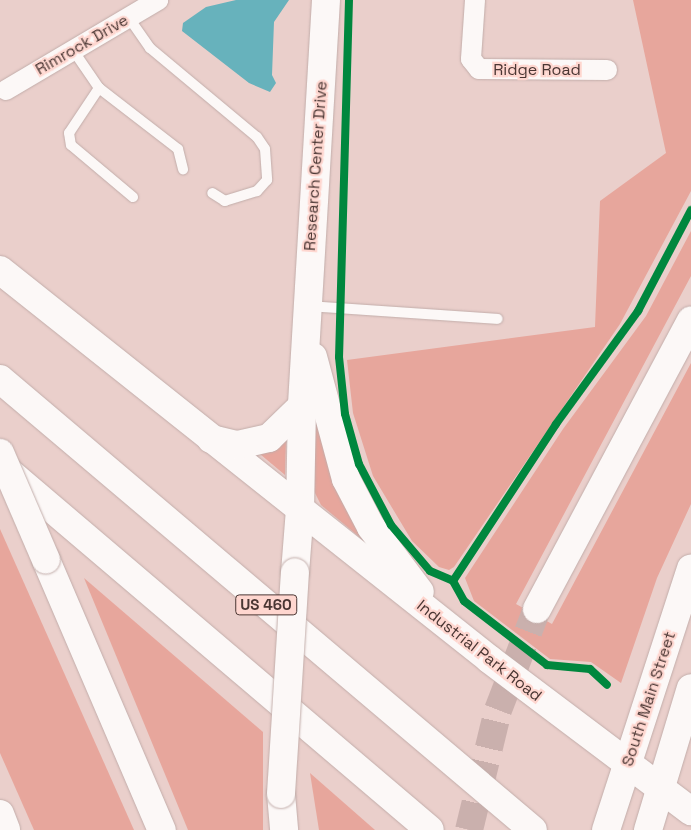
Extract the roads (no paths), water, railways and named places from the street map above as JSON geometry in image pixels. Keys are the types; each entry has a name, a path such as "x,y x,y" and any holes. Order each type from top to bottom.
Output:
{"main road":[{"name":"Research Center Drive","path":"284,830 281,794 300,509 302,406 326,0"},
{"name":"Industrial Park Road","path":"0,270 449,628 627,765 691,811"},
{"name":"Research Center Drive","path":"307,319 337,454 356,500 382,544 449,628"},
{"path":"537,609 691,320"},
{"name":"US 460","path":"0,379 533,830"},
{"path":"210,439 238,445 269,438 302,406"},
{"path":"0,453 162,830"},
{"path":"0,464 430,830"},
{"name":"South Main Street","path":"607,828 691,568"},
{"path":"648,830 691,688"},
{"path":"661,789 691,785"},
{"path":"0,814 6,830"}],"street":[{"name":"Rimrock Drive","path":"6,90 158,0"},
{"name":"Ridge Road","path":"474,0 471,59 479,69 607,70"}],"lane":[{"path":"130,18 150,48 257,136 265,150 267,180 257,191 225,201 212,193"},
{"path":"73,50 99,88 178,150 183,169"},
{"path":"99,88 68,133 71,145 133,197"},
{"path":"307,319 498,319"},
{"path":"281,794 290,830"}],"water":[{"path":"236,0 289,0 274,22 272,75 276,83 270,92 249,83 182,31 183,23 206,7"}],"tunnel":[{"path":"469,830 498,710 537,609"}]}
